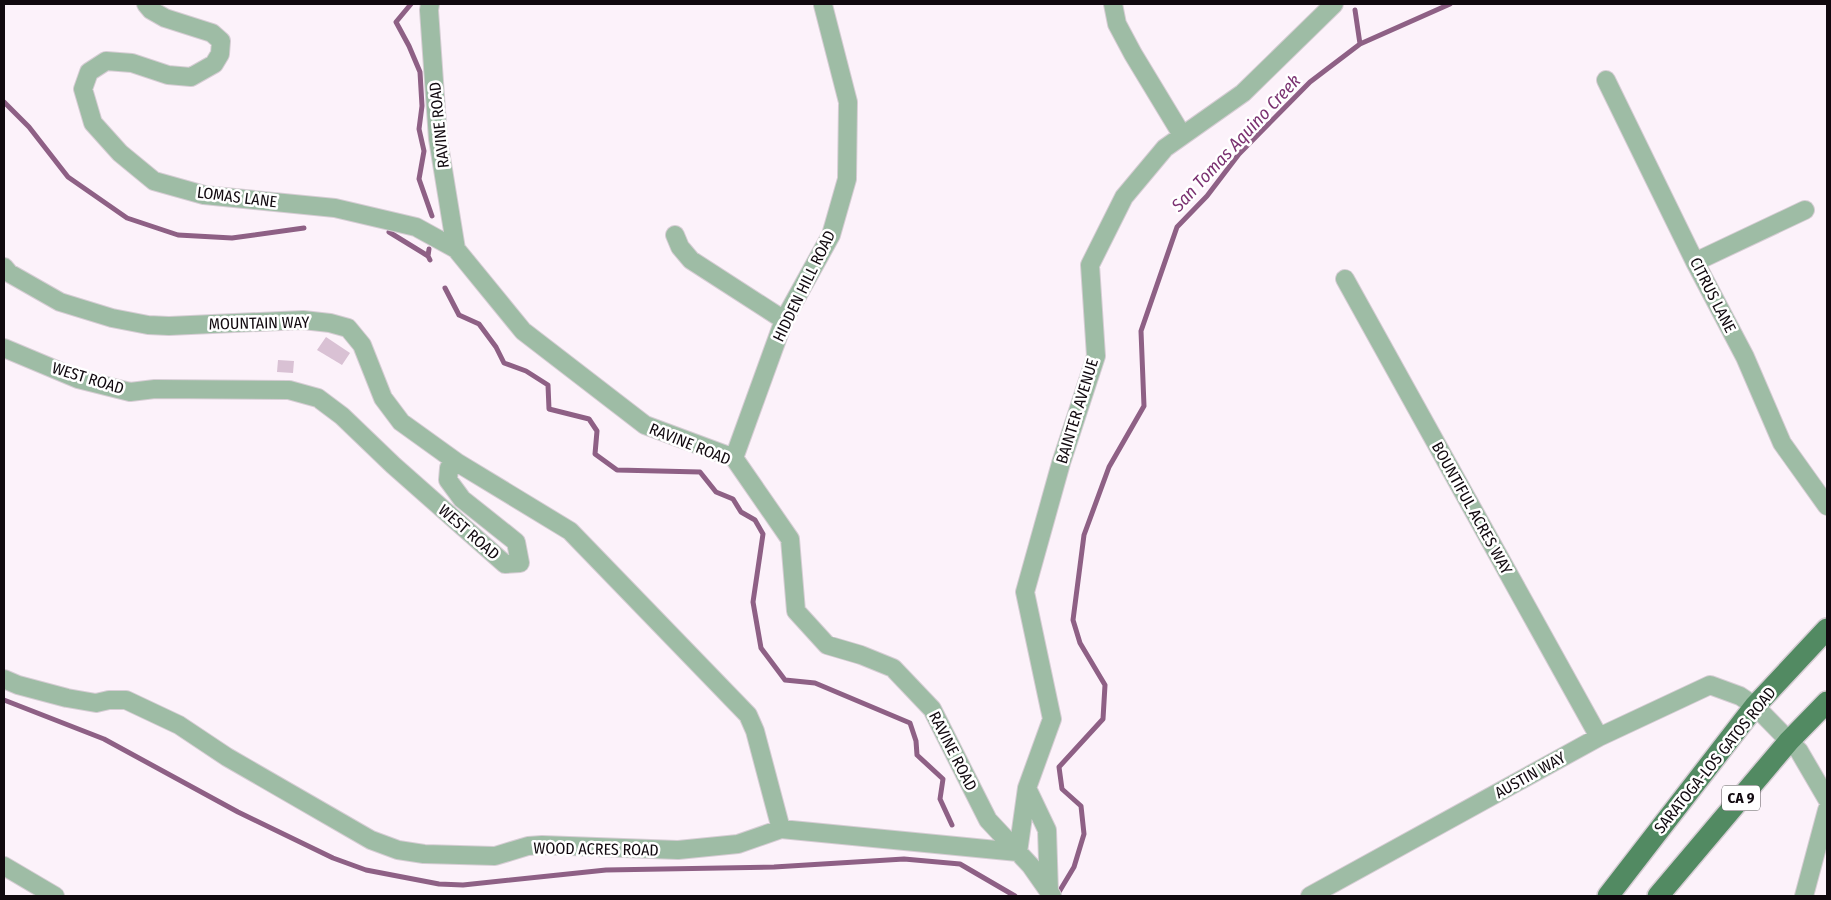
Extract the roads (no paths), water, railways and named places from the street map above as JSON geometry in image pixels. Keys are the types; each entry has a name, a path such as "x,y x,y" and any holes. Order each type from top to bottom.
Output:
{"main road":[{"name":"SARATOGA-LOS GATOS ROAD","path":"1608,896 1755,706 1827,629"},
{"name":"CA 9","path":"1658,896 1789,741 1827,702"}],"street":[{"name":"LOMAS LANE","path":"146,4 151,10 165,18 212,33 221,41 220,54 214,64 191,77 168,74 132,63 106,61 89,72 83,89 93,124 120,153 154,181 204,195 335,208 416,227 456,249"},
{"name":"RAVINE ROAD","path":"430,4 438,140 456,249 522,331 645,425 734,458 790,539 796,611 827,645 861,655 893,668 932,709 988,820 1018,852"},
{"path":"1114,4 1116,24 1182,136"},
{"name":"BAINTER AVENUE","path":"1018,852 1027,788 1052,719 1025,592 1061,464 1096,356 1090,265 1124,197 1164,148 1243,93 1333,4"},
{"name":"HIDDEN HILL ROAD","path":"734,458 784,320 831,235 847,179 848,102 824,14"},
{"name":"CITRUS LANE","path":"1606,80 1744,357 1782,443 1827,506"},
{"path":"1696,262 1805,210"},
{"path":"675,235 680,247 691,260 784,320"},
{"name":"MOUNTAIN WAY","path":"4,267 9,272 60,302 112,318 148,325 169,326 303,320 330,323 348,328 362,345 383,398 401,422 458,463"},
{"name":"BOUNTIFUL ACRES WAY","path":"1346,278 1599,737"},
{"name":"WEST ROAD","path":"4,348 78,379 130,392 165,389 289,390 318,398 342,416 393,465 505,564 520,562 516,542 462,499 448,480 449,468 458,463"},
{"path":"458,463 570,531 748,715 755,730 781,829"},
{"name":"WOOD ACRES ROAD","path":"4,679 18,685 67,698 96,703 109,700 126,700 179,725 227,757 371,840 398,850 424,854 495,856 528,846 542,845 678,850 738,844 781,829 1018,852"},
{"name":"AUSTIN WAY","path":"1310,896 1599,737 1710,685 1740,696 1755,706"},
{"path":"1755,706 1799,751 1827,798"},
{"path":"1027,788 1047,830 1050,894"},
{"path":"1804,896 1827,810"},
{"path":"1018,852 1031,866 1050,894"},
{"path":"4,866 55,896"}],"waterway":[{"path":"411,4 396,22 420,72 422,106 419,129 424,151 419,179 432,216"},
{"name":"San Tomas Aquino Creek","path":"1059,892 1074,867 1084,834 1081,806 1062,789 1059,767 1103,719 1105,685 1080,643 1073,620 1084,535 1109,467 1144,406 1141,331 1177,227 1207,196 1239,154 1310,82 1360,44 1450,4"},
{"path":"1355,10 1360,44"},
{"path":"4,102 29,127 68,177 127,218 178,235 232,238 304,228"},
{"path":"389,232 428,256"},
{"path":"429,249 428,256 430,260"},
{"path":"445,288 459,315 479,324 496,347 504,363 526,371 548,385 549,409 589,419 597,431 595,454 617,470 700,472 716,492 733,499 741,512 755,520 763,534 753,602 761,648 785,680 815,683 910,723 916,741 917,755 943,779 940,799 952,825"},
{"path":"4,700 104,739 238,812 333,858 366,870 439,884 463,885 606,870 774,867 904,859 960,864 1015,896"}]}
